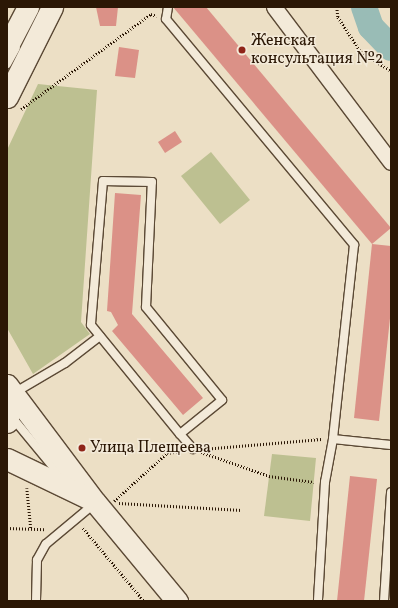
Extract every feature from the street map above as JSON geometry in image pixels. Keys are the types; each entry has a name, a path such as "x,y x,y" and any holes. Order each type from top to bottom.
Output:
{"main road":[{"path":"7,47 38,9"},
{"path":"13,104 13,70 38,9"},
{"path":"9,405 104,502 177,601"},
{"path":"7,459 104,502"}],"street":[{"path":"274,7 391,162"}],"lane":[{"path":"168,7 166,19 354,245 333,438 325,482 318,601"},
{"path":"180,434 222,400 146,307 152,182 102,181 91,325 180,434 193,449"},
{"path":"70,488 9,405 100,336"},
{"path":"333,438 391,446"},
{"path":"384,601 389,563 391,492"},
{"path":"36,601 37,560 46,544 104,502"}],"path":[{"path":"336,7 338,17 361,52 391,70"},
{"path":"13,104 151,14 166,19"},
{"path":"104,502 167,453 180,434"},
{"path":"193,449 333,438"},
{"path":"193,449 269,476 314,482"},
{"path":"27,485 31,529"},
{"path":"119,503 242,510"},
{"path":"7,528 44,530 50,525"}],"green space":[{"path":"38,84 97,90 81,322 90,334 33,374 7,328 7,150"},
{"path":"211,152 250,200 220,224 181,176"},
{"path":"272,454 316,458 310,521 264,516"}],"building":[{"path":"96,7 118,7 116,26 100,26"},
{"path":"173,7 206,7 391,228 372,244"},
{"path":"119,47 139,50 135,78 115,76"},
{"path":"175,131 182,142 165,153 158,142"},
{"path":"115,193 141,195 132,314 203,398 183,415 112,331 118,325 111,312 107,311"},
{"path":"372,244 391,246 391,309 379,421 354,418"},
{"path":"350,476 377,479 364,601 337,601"}],"waterway":[{"path":"364,7 371,27 391,48"}],"place":[{"name":"Женская консультация №2","path":"242,50"},
{"name":"Улица Плещеева","path":"82,448"}]}
